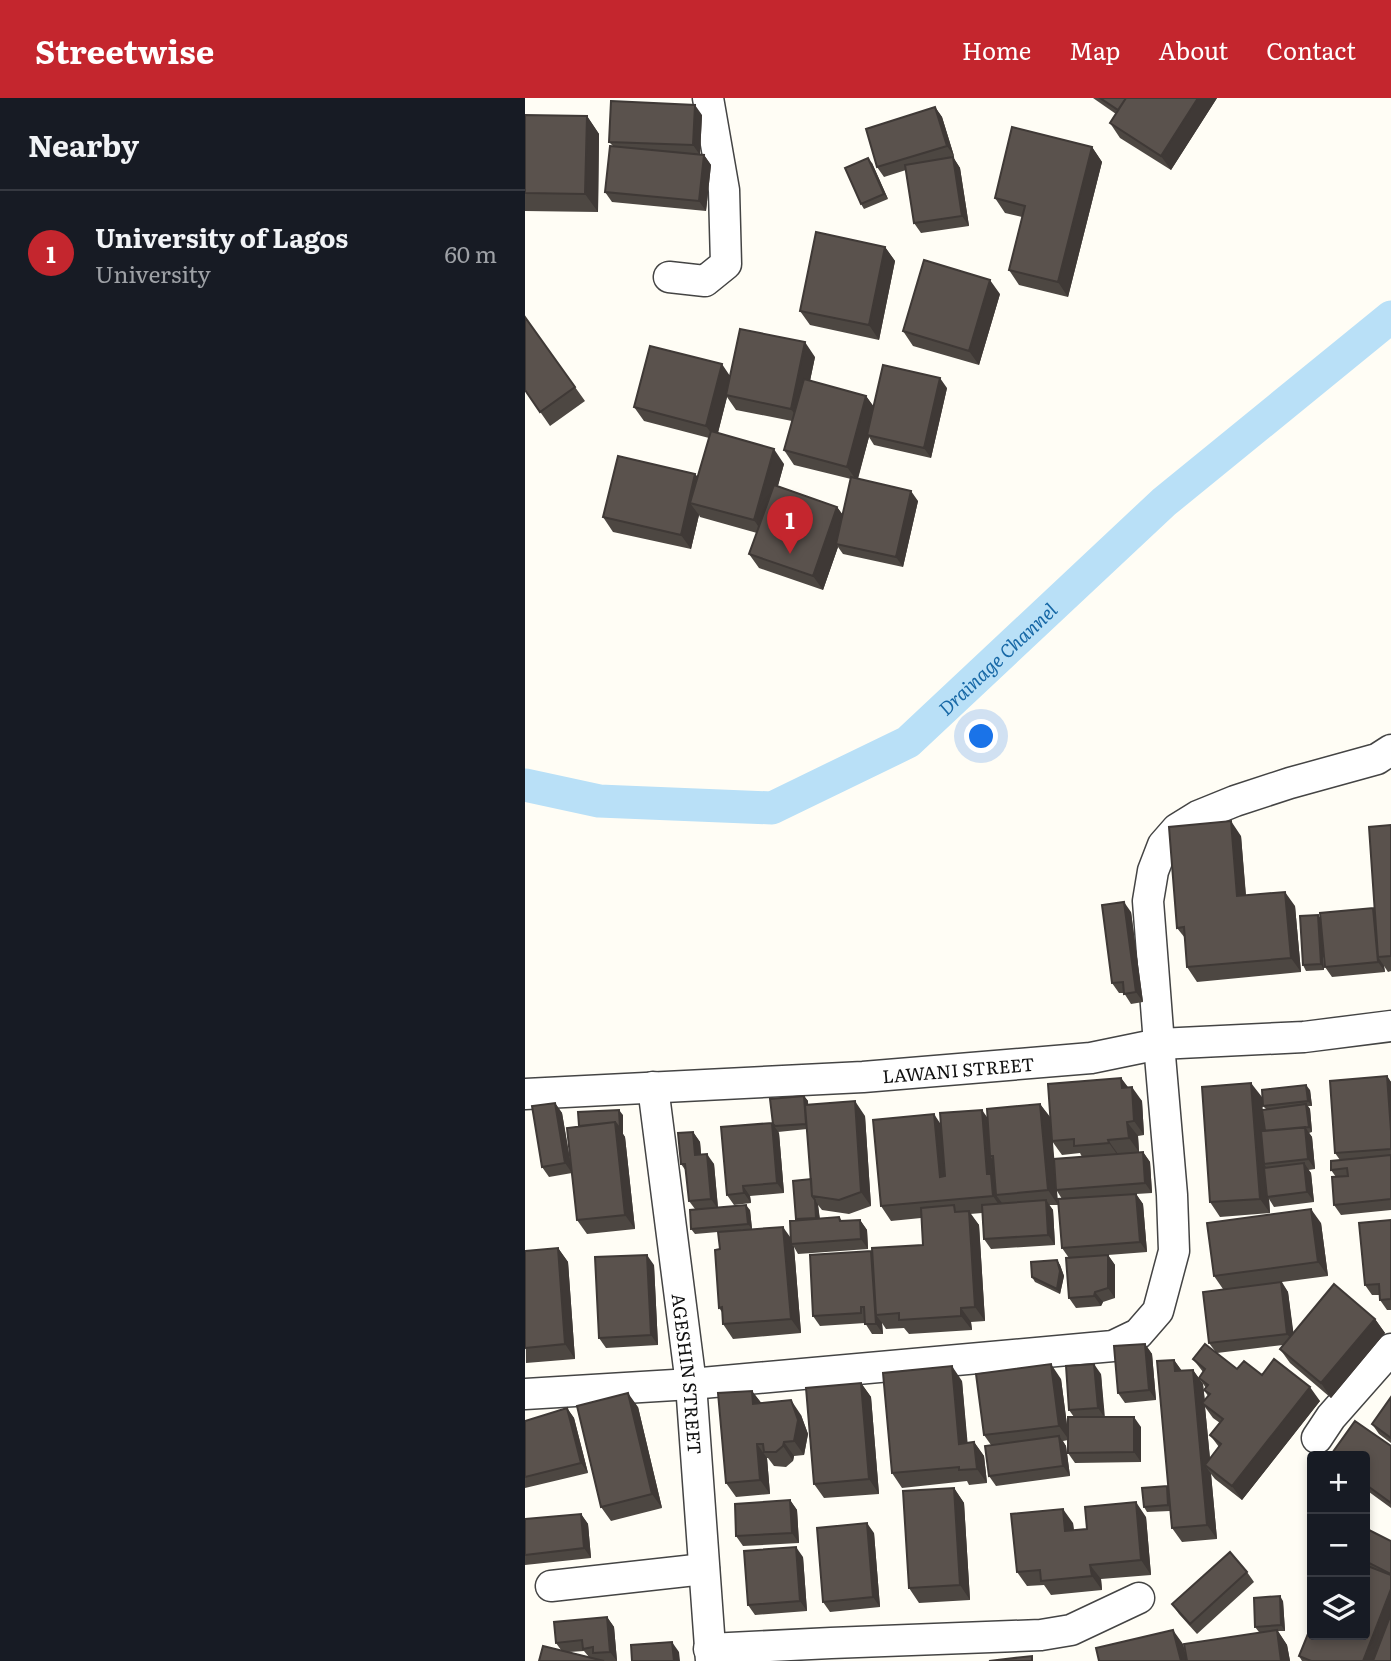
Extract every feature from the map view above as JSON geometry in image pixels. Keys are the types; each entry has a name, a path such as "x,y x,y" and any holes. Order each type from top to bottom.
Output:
{"street":[{"path":"669,277 705,281 726,264 724,190 708,98"},
{"path":"525,1394 691,1384 1113,1346 1138,1334 1158,1311 1174,1251 1173,1195 1149,901 1153,871 1163,845 1177,829 1198,816 1290,783 1377,759 1391,750"},
{"name":"LAWANI STREET","path":"525,1094 863,1077 1091,1058 1159,1044 1304,1037 1391,1026"},
{"name":"AGESHIN STREET","path":"653,1087 691,1384 710,1655"},
{"path":"1317,1438 1331,1417 1391,1349"},
{"path":"551,1586 703,1569"},
{"path":"710,1655 831,1643 1041,1635 1071,1630 1139,1598"}],"building":[{"path":"1100,98 1126,98 1118,110"},
{"path":"1126,98 1198,98 1161,156 1110,123"},
{"path":"611,101 695,105 693,145 609,142"},
{"path":"935,107 947,146 877,167 866,129"},
{"path":"525,115 587,116 585,194 525,193"},
{"path":"1012,127 1092,147 1058,282 1009,270 1025,206 995,198"},
{"path":"610,146 704,155 699,201 605,192"},
{"path":"953,157 962,216 914,223 905,165"},
{"path":"868,158 884,194 861,204 845,168"},
{"path":"816,232 885,247 869,325 800,311"},
{"path":"924,260 990,280 969,351 903,331"},
{"path":"525,317 575,387 540,412 525,390"},
{"path":"740,329 805,342 791,409 726,395"},
{"path":"650,346 722,364 706,426 634,407"},
{"path":"883,365 940,378 924,448 867,435"},
{"path":"804,379 866,396 847,467 784,450"},
{"path":"711,431 774,449 754,520 690,503"},
{"path":"618,456 695,474 681,535 603,517"},
{"path":"851,477 911,491 896,557 836,544"},
{"path":"774,485 837,507 813,576 749,554"},
{"path":"1231,821 1237,896 1285,892 1291,958 1187,967 1184,927 1177,928 1169,827"},
{"path":"1391,825 1391,956 1378,957 1369,827"},
{"path":"1124,902 1136,992 1124,994 1123,982 1112,983 1102,905"},
{"path":"1373,908 1378,962 1325,967 1320,913"},
{"path":"1318,915 1321,964 1303,965 1300,916"},
{"path":"1387,1076 1391,1149 1335,1153 1330,1081"},
{"path":"1121,1078 1122,1088 1132,1087 1134,1121 1127,1122 1129,1138 1074,1146 1074,1139 1052,1141 1048,1084"},
{"path":"1251,1083 1260,1199 1210,1202 1202,1087"},
{"path":"1306,1085 1308,1101 1263,1106 1262,1090"},
{"path":"804,1096 806,1124 773,1124 770,1099"},
{"path":"855,1101 861,1192 839,1200 812,1196 805,1105"},
{"path":"555,1103 565,1163 542,1167 532,1106"},
{"path":"1040,1104 1048,1190 996,1195 987,1109"},
{"path":"1306,1104 1309,1127 1265,1131 1262,1110"},
{"path":"619,1110 620,1129 615,1122 579,1126 578,1112"},
{"path":"982,1110 987,1174 991,1174 993,1196 881,1206 873,1120 934,1114 940,1177 945,1176 940,1113"},
{"path":"615,1122 625,1215 577,1220 567,1128"},
{"path":"772,1123 777,1183 743,1186 744,1193 727,1195 721,1127"},
{"path":"1305,1127 1308,1159 1264,1164 1261,1131"},
{"path":"693,1132 695,1155 707,1154 711,1199 689,1201 678,1133"},
{"path":"1143,1152 1145,1183 1056,1190 1054,1159"},
{"path":"1391,1155 1391,1199 1334,1205 1332,1177 1348,1176 1347,1168 1331,1170 1331,1161"},
{"path":"1304,1163 1307,1192 1267,1197 1264,1168"},
{"path":"811,1179 816,1218 796,1219 793,1181"},
{"path":"1136,1194 1140,1242 1062,1248 1058,1199"},
{"path":"1046,1200 1048,1235 984,1239 982,1205"},
{"path":"746,1205 748,1224 691,1229 690,1210"},
{"path":"954,1205 955,1212 969,1211 975,1307 961,1308 961,1316 899,1320 899,1313 876,1315 872,1248 923,1245 921,1208"},
{"path":"1311,1209 1318,1262 1214,1276 1207,1223"},
{"path":"839,1217 840,1221 860,1220 861,1239 791,1244 790,1221"},
{"path":"1391,1220 1391,1299 1380,1300 1379,1284 1365,1285 1359,1223"},
{"path":"783,1227 791,1319 723,1324 722,1307 719,1308 715,1250 720,1249 718,1232"},
{"path":"558,1248 565,1344 525,1348 525,1251"},
{"path":"871,1251 876,1324 865,1324 864,1307 861,1307 861,1313 813,1316 810,1255"},
{"path":"647,1255 651,1335 599,1338 595,1257"},
{"path":"1108,1255 1108,1288 1095,1292 1094,1296 1069,1298 1066,1258"},
{"path":"1057,1260 1060,1271 1057,1289 1032,1277 1031,1262"},
{"path":"1281,1282 1287,1334 1209,1343 1203,1292"},
{"path":"1334,1284 1375,1319 1321,1383 1280,1349"},
{"path":"1145,1344 1149,1390 1118,1393 1114,1346"},
{"path":"1205,1344 1237,1369 1244,1361 1262,1375 1274,1359 1310,1387 1232,1486 1205,1465 1221,1444 1210,1435 1223,1419 1202,1403 1210,1394 1204,1390 1208,1385 1199,1378 1205,1369 1193,1359"},
{"path":"1174,1360 1175,1371 1193,1370 1207,1525 1172,1528 1157,1361"},
{"path":"1051,1364 1059,1426 984,1435 976,1374"},
{"path":"1094,1364 1098,1408 1069,1410 1066,1366"},
{"path":"952,1366 959,1444 974,1442 977,1469 959,1470 959,1467 892,1473 883,1373"},
{"path":"861,1383 869,1479 814,1484 806,1388"},
{"path":"752,1391 753,1404 791,1400 798,1420 794,1441 784,1442 776,1452 764,1452 763,1444 757,1444 760,1480 726,1483 718,1393"},
{"path":"628,1393 652,1494 601,1507 577,1406"},
{"path":"1391,1397 1391,1438 1372,1424"},
{"path":"567,1408 581,1463 525,1477 525,1421"},
{"path":"1068,1417 1134,1417 1134,1452 1068,1453"},
{"path":"1355,1421 1391,1446 1391,1503 1370,1488 1370,1451 1334,1451"},
{"path":"1059,1436 1063,1466 989,1476 985,1446"},
{"path":"1167,1486 1168,1505 1144,1507 1142,1488"},
{"path":"954,1488 960,1585 909,1588 903,1491"},
{"path":"790,1500 792,1533 736,1536 735,1504"},
{"path":"1136,1502 1141,1560 1090,1565 1092,1576 1041,1581 1040,1570 1017,1572 1011,1514 1063,1509 1065,1531 1087,1529 1085,1507"},
{"path":"581,1514 584,1548 525,1555 525,1519"},
{"path":"867,1523 873,1597 823,1602 817,1528"},
{"path":"1370,1530 1391,1541 1391,1574 1370,1564"},
{"path":"796,1547 800,1601 748,1605 744,1551"},
{"path":"1230,1552 1247,1572 1190,1624 1172,1604"},
{"path":"1370,1567 1391,1575 1391,1589 1363,1661 1311,1661 1299,1656 1307,1636 1307,1640 1370,1640"},
{"path":"1280,1596 1281,1625 1255,1627 1254,1598"},
{"path":"1391,1614 1391,1661 1373,1661"},
{"path":"607,1617 610,1652 593,1653 593,1647 583,1649 582,1640 556,1643 554,1622"},
{"path":"1173,1630 1181,1661 1099,1661 1096,1648"},
{"path":"1277,1630 1281,1661 1187,1661 1184,1644"},
{"path":"672,1642 674,1661 632,1661 631,1645"},
{"path":"543,1646 604,1661 539,1661"},
{"path":"1032,1656 1032,1661 989,1661"}],"waterway":[{"name":"Drainage Channel","path":"525,785 599,801 772,808 908,742 1164,502 1391,317"}],"place":[{"name":"University of Lagos","path":"790,554"}]}
